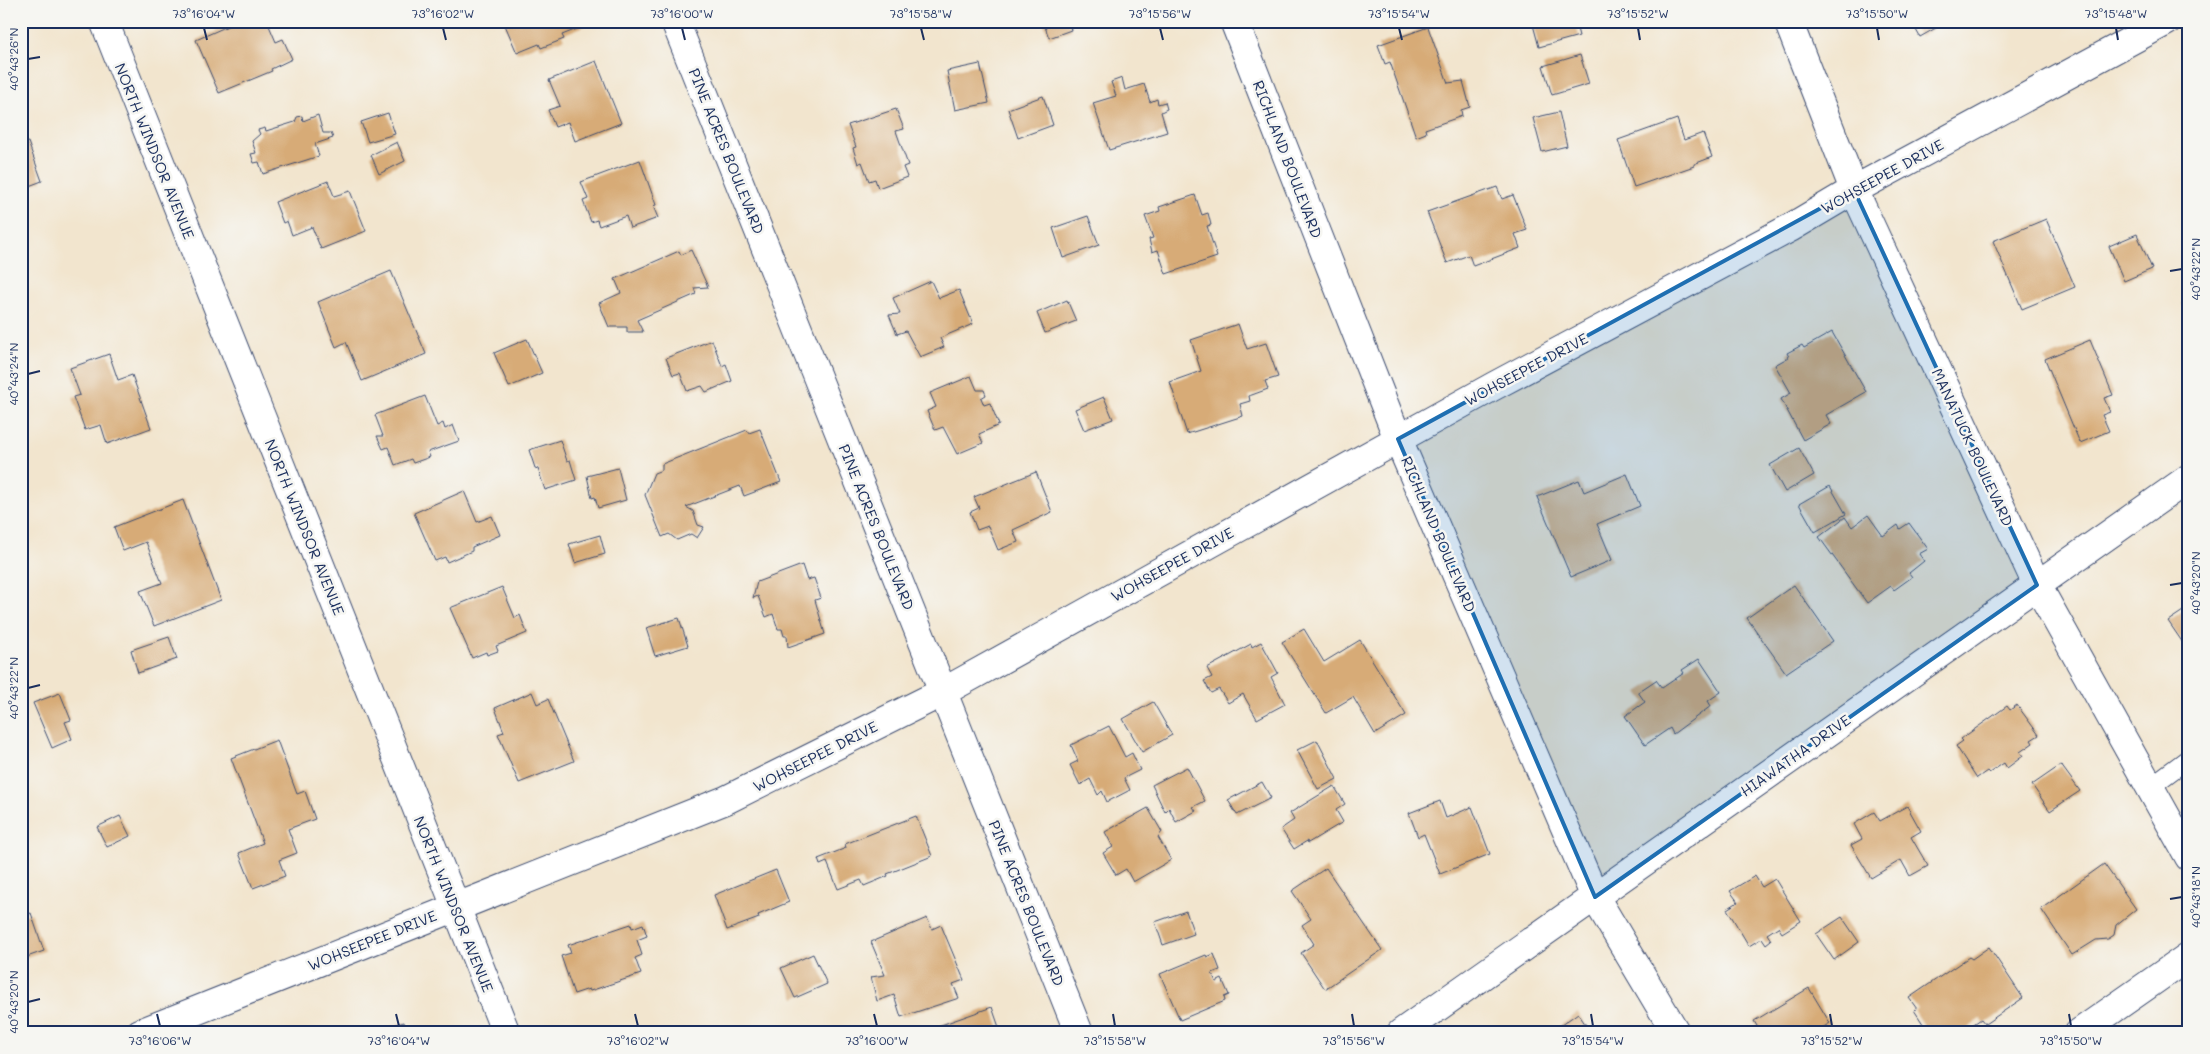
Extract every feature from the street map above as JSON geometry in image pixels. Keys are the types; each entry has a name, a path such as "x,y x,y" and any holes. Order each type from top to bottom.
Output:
{"street":[{"name":"NORTH WINDSOR AVENUE","path":"104,21 506,1033"},
{"name":"PINE ACRES BOULEVARD","path":"675,21 1079,1033"},
{"name":"RICHLAND BOULEVARD","path":"1234,21 1398,438 1595,897 1676,1033"},
{"name":"MANATUCK BOULEVARD","path":"1788,21 1854,190 2037,585 2189,857"},
{"name":"WOHSEEPEE DRIVE","path":"140,1033 455,906 726,800 943,692 1398,438 1790,228 1854,190 2167,21"},
{"name":"HIAWATHA DRIVE","path":"1401,1033 2189,478"},
{"path":"2079,1033 2189,956"}],"lane":[{"path":"2150,787 2189,758"}],"highlighted area":[{"path":"1854,190 2037,585 1595,897 1398,439"}],"building":[{"path":"239,21 267,21 276,42 283,39 292,59 271,69 272,71 219,93 196,40"},
{"path":"410,21 428,21 428,22 411,26"},
{"path":"513,21 585,21 587,25 562,35 564,39 541,48 539,44 517,53 505,25"},
{"path":"1043,21 1068,21 1071,30 1049,38"},
{"path":"1532,21 1575,21 1579,36 1539,47"},
{"path":"1911,21 1948,21 1920,37"},
{"path":"1428,27 1448,83 1463,81 1470,107 1461,110 1462,116 1425,129 1426,133 1416,137 1390,62 1385,64 1378,45"},
{"path":"1580,55 1589,84 1552,95 1543,66"},
{"path":"596,61 621,123 575,141 568,122 555,127 548,110 560,106 549,80"},
{"path":"980,64 989,103 955,110 947,71"},
{"path":"1122,78 1125,90 1144,84 1150,102 1157,99 1158,104 1165,102 1167,109 1161,112 1167,132 1109,150 1093,103 1116,96 1111,82"},
{"path":"1043,96 1053,125 1018,138 1008,109"},
{"path":"896,109 904,129 896,131 908,165 903,167 907,177 878,188 875,179 869,181 862,162 858,164 853,148 856,147 848,125"},
{"path":"1559,112 1567,146 1542,152 1533,118"},
{"path":"388,113 395,134 368,142 361,122"},
{"path":"318,115 323,133 331,133 333,138 315,144 319,156 263,174 259,162 254,163 251,154 256,153 252,141 260,134 258,130 265,128 266,131 295,122 297,117 302,116 303,121"},
{"path":"1677,119 1684,140 1703,133 1712,157 1694,164 1694,166 1634,187 1618,140"},
{"path":"28,142 42,181 21,189 21,144"},
{"path":"397,142 405,161 379,174 371,155"},
{"path":"640,160 656,205 653,206 658,218 630,228 626,216 599,226 597,220 591,222 583,201 588,199 581,182"},
{"path":"328,181 334,196 350,191 366,231 321,249 312,227 292,235 287,221 283,223 275,202"},
{"path":"1497,187 1502,199 1513,195 1527,230 1515,234 1520,248 1473,266 1469,255 1447,263 1427,212"},
{"path":"1195,195 1202,215 1208,213 1211,225 1207,226 1217,257 1166,274 1158,250 1152,252 1149,239 1153,238 1145,216 1160,211 1159,207"},
{"path":"1088,216 1099,245 1063,258 1053,228"},
{"path":"2046,219 2075,287 2022,309 1993,241"},
{"path":"2137,234 2152,269 2124,281 2109,246"},
{"path":"691,250 708,287 694,288 696,294 637,320 643,332 627,332 627,327 609,327 599,303 621,293 615,279 679,251 681,255"},
{"path":"391,271 426,354 362,381 346,342 336,347 318,302"},
{"path":"931,281 939,298 959,290 973,324 940,338 944,347 920,357 906,331 897,334 889,315 900,314 893,298"},
{"path":"2189,299 2189,313 2182,304"},
{"path":"1067,300 1076,321 1045,333 1037,313"},
{"path":"1238,324 1247,349 1266,343 1278,377 1265,381 1268,389 1249,396 1250,401 1240,404 1243,416 1187,434 1170,382 1201,371 1191,340"},
{"path":"1832,332 1866,392 1826,415 1831,424 1803,440 1781,399 1791,393 1775,365 1789,357 1787,353 1802,345 1804,348"},
{"path":"527,339 542,373 509,387 494,353"},
{"path":"712,340 722,366 726,364 732,381 706,392 702,386 687,391 680,373 673,375 666,358"},
{"path":"2090,340 2113,395 2104,398 2110,412 2102,415 2109,431 2080,443 2045,359"},
{"path":"109,354 118,380 132,375 151,428 107,444 101,425 85,430 73,397 80,395 70,368"},
{"path":"971,376 977,390 984,390 986,395 981,398 984,405 990,403 999,425 979,434 983,443 957,454 943,427 935,430 927,411 936,407 930,393"},
{"path":"425,396 437,426 443,423 445,429 453,425 459,441 428,452 430,457 413,463 411,459 395,465 388,447 383,449 377,436 383,436 375,415"},
{"path":"1104,397 1113,419 1084,430 1075,409"},
{"path":"760,429 781,482 744,496 740,486 686,507 693,511 698,525 704,527 697,538 691,534 677,540 669,534 662,537 645,495 654,473 662,470 662,464 747,430 749,433"},
{"path":"560,440 567,461 570,460 576,480 545,490 529,450"},
{"path":"1799,448 1814,475 1785,492 1770,465"},
{"path":"618,468 626,500 598,508 595,497 592,498 587,476"},
{"path":"1036,472 1052,512 1013,530 1018,542 998,550 988,526 977,530 970,512 979,508 974,497"},
{"path":"1627,474 1640,506 1597,524 1612,560 1571,577 1537,497 1579,480 1584,492"},
{"path":"1830,486 1846,514 1815,532 1799,504"},
{"path":"464,491 477,522 492,516 500,535 472,547 472,551 447,562 445,557 435,561 414,513"},
{"path":"183,500 221,600 154,626 140,591 162,583 146,542 123,551 114,527"},
{"path":"1868,515 1883,536 1898,525 1900,529 1909,523 1928,549 1919,554 1924,561 1909,573 1912,577 1894,590 1891,586 1867,603 1819,537 1845,517 1852,527"},
{"path":"600,535 605,554 575,563 569,544"},
{"path":"802,565 807,580 814,578 821,598 815,600 825,634 788,647 787,636 784,636 782,629 778,629 773,614 766,617 758,596 753,598 757,582"},
{"path":"1794,585 1833,641 1786,673 1747,618"},
{"path":"502,587 515,618 520,615 527,633 496,646 498,651 487,655 486,652 472,658 450,608"},
{"path":"2189,607 2189,639 2183,643 2168,621"},
{"path":"679,618 688,646 655,656 646,628"},
{"path":"1304,629 1324,662 1360,640 1406,715 1375,734 1353,697 1326,713 1282,642"},
{"path":"169,637 177,659 138,673 131,650"},
{"path":"1261,642 1278,673 1271,677 1285,704 1257,719 1243,694 1228,703 1219,689 1211,693 1204,681 1212,677 1207,668 1251,644 1252,647"},
{"path":"1699,659 1721,692 1708,701 1711,706 1673,734 1670,728 1645,745 1625,716 1645,702 1638,692 1656,680 1662,688 1684,673 1682,670"},
{"path":"532,692 537,704 548,699 574,761 519,783 498,734 504,732 495,708"},
{"path":"60,693 71,720 65,722 72,739 52,748 33,703"},
{"path":"1153,702 1172,735 1142,752 1123,719"},
{"path":"2017,705 2039,735 2031,740 2033,743 2020,752 2023,756 2007,768 2004,763 1977,778 1956,746 1963,741 1961,739 2007,706 2010,710"},
{"path":"1109,726 1125,757 1132,753 1140,770 1124,778 1130,790 1107,802 1102,791 1098,795 1090,779 1080,785 1070,765 1078,761 1071,745"},
{"path":"277,740 297,794 305,791 315,819 288,829 297,853 279,860 285,876 253,888 239,853 263,843 231,758"},
{"path":"1317,740 1337,779 1318,789 1297,750"},
{"path":"2061,765 2080,791 2050,811 2032,785"},
{"path":"1187,767 1205,801 1193,807 1196,811 1176,822 1169,808 1165,812 1152,785"},
{"path":"1262,782 1271,798 1237,815 1228,800"},
{"path":"1334,786 1345,804 1336,810 1343,822 1308,843 1307,841 1294,849 1281,829 1294,820 1290,813"},
{"path":"1440,801 1446,818 1472,807 1490,854 1440,874 1424,834 1418,837 1409,813"},
{"path":"1907,806 1921,831 1911,837 1928,866 1910,876 1901,860 1871,878 1851,845 1862,839 1854,824 1874,812 1880,821"},
{"path":"1148,808 1162,832 1158,837 1171,860 1133,882 1126,869 1116,875 1103,853 1113,847 1105,832"},
{"path":"120,816 130,836 107,847 97,827"},
{"path":"916,816 932,856 887,874 888,876 864,886 861,880 838,889 827,862 820,865 818,859 846,848 845,844"},
{"path":"2104,864 2136,909 2116,925 2114,935 2108,939 2096,940 2072,955 2041,909"},
{"path":"1326,868 1382,950 1325,989 1301,953 1314,944 1302,925 1311,919 1292,891"},
{"path":"776,870 789,902 758,915 759,918 727,930 714,895"},
{"path":"1755,876 1762,887 1775,879 1801,921 1782,933 1778,927 1767,934 1771,940 1766,944 1762,938 1749,946 1727,909 1738,902 1730,891"},
{"path":"1186,911 1194,934 1163,945 1155,922"},
{"path":"31,913 44,951 21,959 21,916"},
{"path":"1842,917 1859,942 1834,960 1816,934"},
{"path":"927,918 932,929 941,925 964,980 953,984 959,998 901,1017 894,995 877,1001 871,977 885,975 871,942"},
{"path":"631,924 632,928 643,924 647,936 637,940 642,955 635,958 641,974 590,991 589,989 574,994 561,956 571,953 568,945"},
{"path":"1989,947 2023,998 1985,1024 1981,1019 1961,1033 1929,1033 1914,1010 1917,1009 1909,998 1969,957 1972,959"},
{"path":"813,954 827,984 795,998 781,968"},
{"path":"1214,954 1220,970 1212,973 1216,982 1222,979 1229,995 1224,997 1225,1001 1180,1020 1160,974 1206,955 1207,957"},
{"path":"1809,988 1830,1023 1814,1033 1761,1033 1754,1021"},
{"path":"992,1007 1001,1033 925,1033 924,1031"},
{"path":"1578,1013 1591,1033 1550,1033"},
{"path":"404,1022 407,1033 370,1032"}]}
